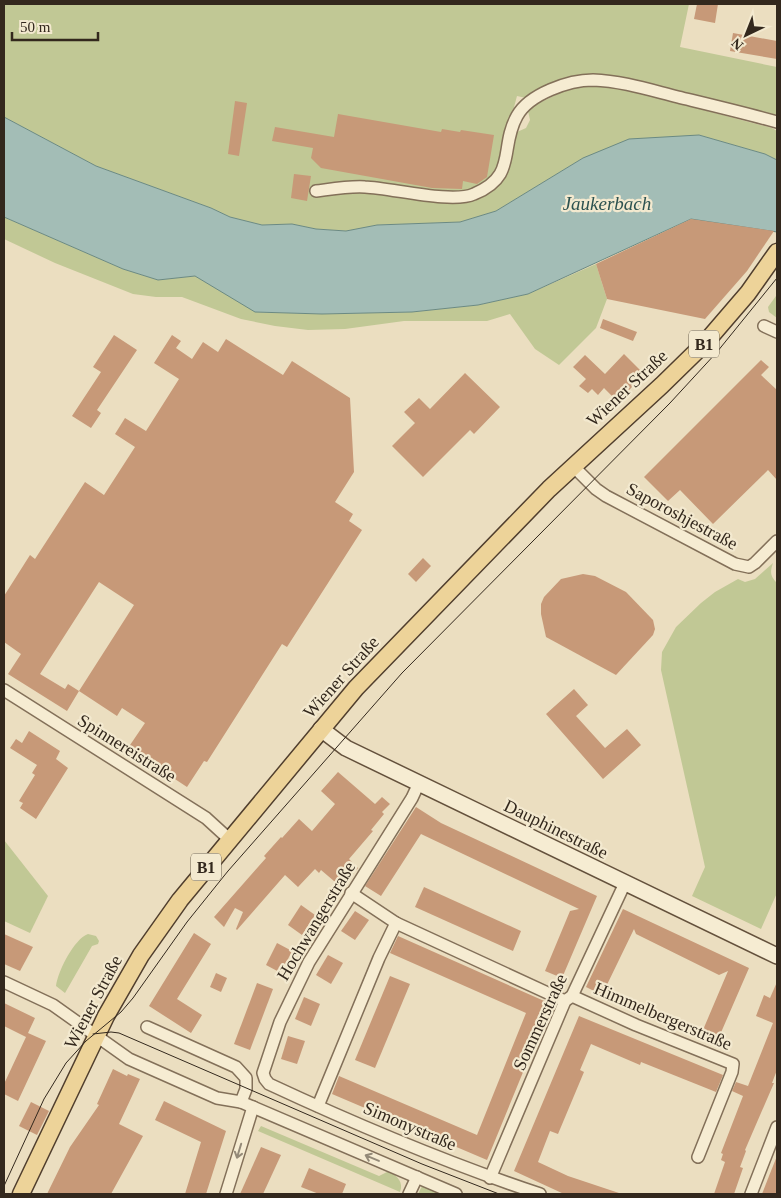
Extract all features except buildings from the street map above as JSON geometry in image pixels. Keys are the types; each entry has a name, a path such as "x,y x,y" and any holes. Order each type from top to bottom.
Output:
{"main road":[{"name":"Wiener Straße","path":"21,1194 130,972 157,931 229,839 340,706 573,466 705,343 748,293 777,252"},
{"name":"Dauphinestraße","path":"321,729 346,748 777,956"}],"street":[{"path":"316,190 363,187 390,189 447,198 471,196 486,189 497,179 504,167 512,126 518,114 528,103 558,87 580,81 593,80 629,85 777,122"},
{"path":"764,326 777,332"},
{"name":"Saporoshjestraße","path":"573,466 596,489 606,496 735,564 749,567 777,541"},
{"name":"Spinnereistraße","path":"4,690 206,818 229,839"},
{"name":"Hochwangerstraße","path":"269,1084 265,1080 264,1067 280,1022 309,962 419,784"},
{"name":"Sommerstraße","path":"490,1178 569,998 625,883"},
{"name":"Himmelbergerstraße","path":"351,893 396,923 569,998 733,1064 732,1072 698,1156"},
{"path":"318,1106 379,958 396,923"},
{"path":"4,982 53,1005 129,1059 217,1098 241,1102 456,1194"},
{"path":"147,1027 236,1067 246,1078 246,1089 241,1102"},
{"name":"Simonystraße","path":"269,1084 446,1161 540,1194"},
{"path":"226,1194 253,1107"},
{"path":"751,1194 777,1127"},
{"path":"409,1194 417,1177"}],"green space":[{"path":"4,4 689,4 680,47 777,67 777,115 593,75 526,98 517,96 506,137 513,140 517,132 526,128 530,120 528,111 533,106 570,88 594,85 628,90 772,128 777,131 777,160 765,154 699,135 583,158 496,211 460,222 377,225 347,231 316,229 292,224 262,225 230,217 211,208 96,166 4,117"},
{"path":"4,217 123,269 158,280 195,276 256,312 322,314 412,312 478,305 528,294 596,264 607,299 596,328 559,365 535,349 510,314 487,321 404,321 345,329 308,330 241,319 182,297 156,297 133,294 55,263 4,239"},
{"path":"776,296 777,318 769,312 768,307"},
{"path":"773,563 771,574 777,583 777,893 761,929 692,896 705,867 661,670 662,652 676,627 701,603 715,592 738,579 745,582 755,579"},
{"path":"4,840 48,896 30,933 4,921"},
{"path":"88,934 96,936 99,941 98,944 92,946 65,993 56,986 60,972 77,942"},
{"path":"261,1126 379,1176 389,1171 399,1180 401,1185 400,1192 258,1131"},
{"path":"423,1184 449,1194 418,1194"}],"water":[{"name":"Jaukerbach","path":"4,117 96,166 211,208 230,217 262,225 292,224 316,229 346,231 377,225 460,222 496,211 583,158 629,139 699,135 765,154 777,160 777,232 691,219 528,294 478,305 412,312 322,314 255,312 195,276 158,280 123,269 4,217"}],"tram line":[{"path":"4,1186 44,1099 66,1063 86,1041 121,1012 133,998 187,922 228,871 402,673 670,403 717,352 777,278"},
{"path":"93,1034 119,1033 422,1164 499,1194"}]}
